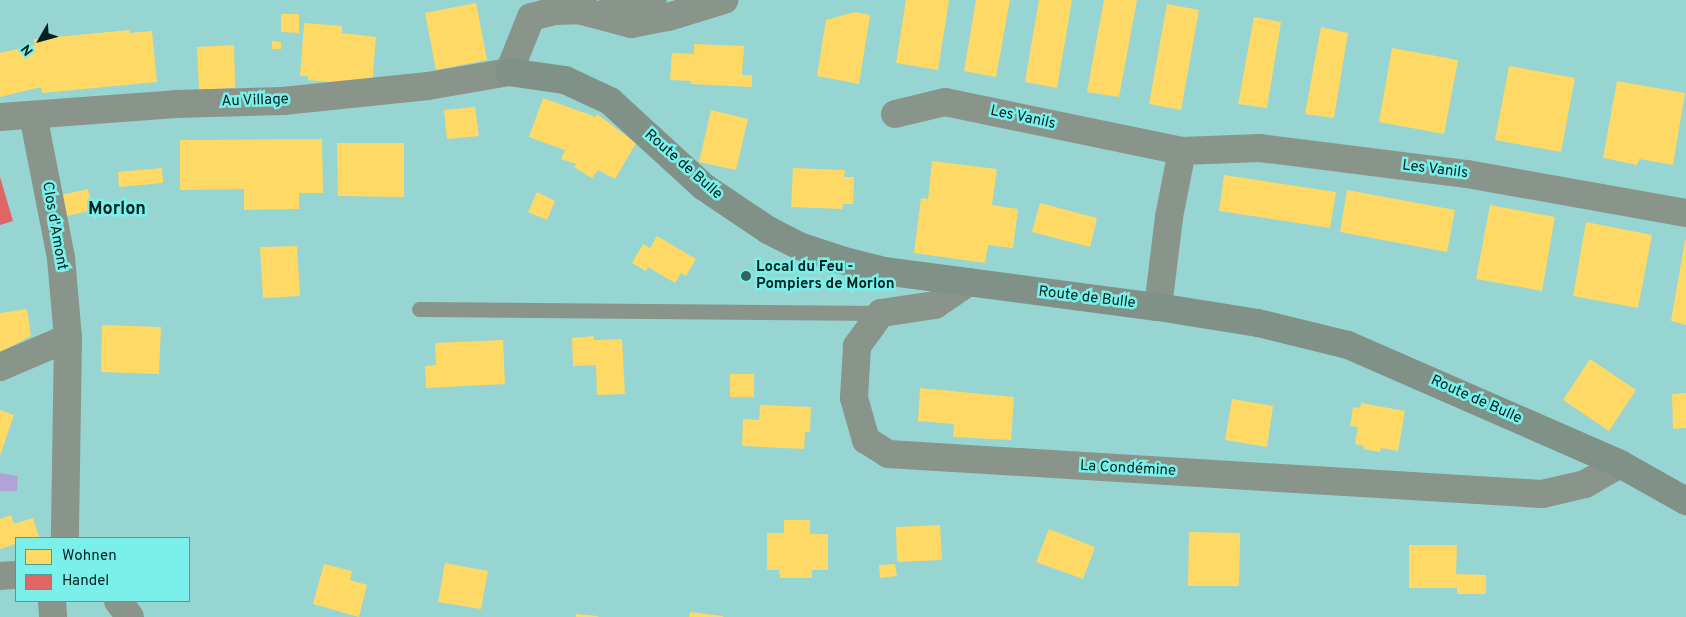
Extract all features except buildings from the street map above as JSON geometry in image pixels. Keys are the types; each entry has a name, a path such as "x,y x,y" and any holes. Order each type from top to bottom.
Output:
{"street":[{"path":"613,0 633,3 653,0"},
{"path":"510,72 536,9 555,11 578,10 631,24 668,17 724,0"},
{"name":"Au Village","path":"0,117 176,104 283,101 428,86 510,72"},
{"name":"Route de Bulle","path":"510,72 565,80 610,101 704,187 768,230 799,246 841,260 884,271 1158,307 1258,323 1348,345 1620,464 1686,501"},
{"name":"Les Vanils","path":"895,114 945,102 1182,151 1260,148 1457,172 1686,213"},
{"name":"Clos d'Amont","path":"32,115 61,258 68,338 65,537"},
{"path":"1158,307 1169,217 1182,151"},
{"path":"881,313 936,305 969,282"},
{"name":"La Condémine","path":"881,313 857,346 854,398 866,440 888,454 1542,494 1585,484 1620,464"},
{"path":"0,367 68,338"},
{"path":"0,576 15,575"},
{"path":"52,602 53,617"},
{"path":"119,602 130,617"}],"lane":[{"path":"419,309 881,313"}],"shaded area":[{"path":"0,473 18,476 17,491 0,491"}],"place":[{"name":"Local du Feu - Pompiers de Morlon","path":"746,276"}],"district":[{"name":"Morlon","path":"117,210"}]}
